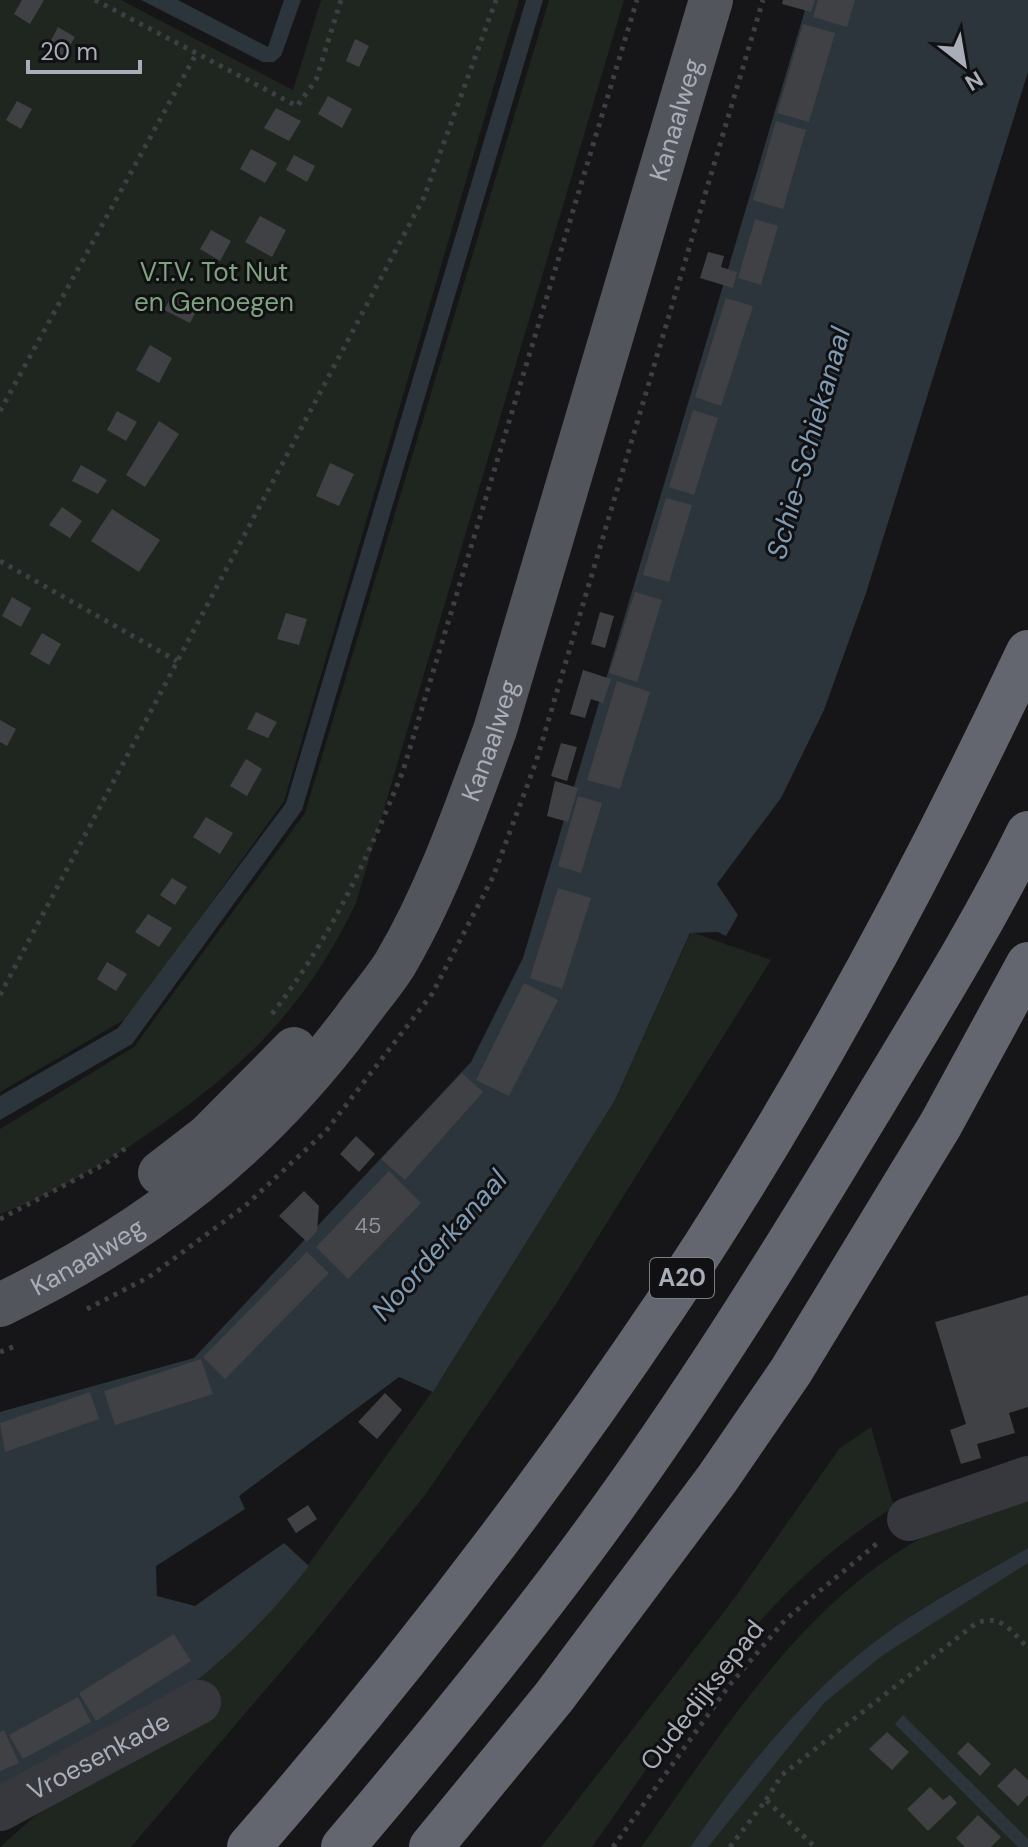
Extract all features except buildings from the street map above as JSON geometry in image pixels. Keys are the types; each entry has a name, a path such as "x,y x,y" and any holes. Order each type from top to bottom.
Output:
{"highway":[{"name":"A20","path":"249,1847 343,1739 461,1591 553,1468 667,1303 774,1132 875,958 969,777 1028,652"},
{"name":"A20","path":"343,1847 514,1638 590,1539 689,1399 767,1281 990,909 1028,833"},
{"path":"431,1847 554,1697 717,1479 791,1371 941,1124 1028,964"}],"main road":[{"name":"Kanaalweg","path":"0,1271 46,1250 105,1216 208,1136 292,1052 373,952 429,839 514,573 679,0"},
{"name":"Kanaalweg","path":"0,1305 61,1275 124,1238 233,1156 315,1071 394,964 452,847 495,730 711,0"}],"street":[{"path":"909,1519 1028,1478"},
{"name":"Vroesenkade","path":"0,1809 199,1702"}],"path":[{"path":"95,0 297,106 316,80 341,0"},
{"path":"0,995 424,197 496,0"},
{"path":"265,1022 307,968 362,872 403,771 637,0"},
{"path":"0,411 196,54"},
{"path":"0,561 177,661"},
{"path":"0,1219 103,1165 128,1147"},
{"name":"Oudedijksepad","path":"613,1847 728,1687 786,1619 909,1519"},
{"path":"730,1847 782,1775 975,1624 987,1618 999,1620 1028,1648"},
{"path":"766,1800 815,1847"}],"green space":[{"name":"V.T.V. Tot Nut en Genoegen","path":"0,0 121,0 293,90 321,0 519,0 284,801 129,1017 0,1092"},
{"path":"549,0 624,0 356,903 335,943 288,1012 233,1069 167,1121 115,1156 51,1192 0,1214 0,1129 134,1047 305,813"},
{"path":"691,932 771,960 558,1301 425,1495 313,1634 131,1847 0,1847 35,1816 206,1710 207,1699 195,1681 293,1586 442,1378 615,1100"},
{"path":"871,1427 894,1507 846,1541 763,1618 692,1706 592,1847 541,1847 733,1600 840,1448"},
{"path":"1028,1493 1028,1548 908,1618 834,1676 758,1758 690,1847 641,1847 765,1676 837,1600 877,1566 921,1538"},
{"path":"1028,1555 1028,1847 696,1847 838,1681"}],"water":[{"path":"141,0 178,0 268,47 284,0 301,0 281,56 274,62 263,62"},
{"path":"526,0 543,0 302,810 132,1044 0,1120 0,1096 118,1028 286,803"},
{"path":"808,0 1028,0 1028,72 866,593 824,710 781,798 717,884 738,915 726,936 718,932 690,933 615,1100 433,1392 399,1377 239,1496 245,1509 156,1566 157,1596 195,1606 284,1543 309,1566 290,1589 226,1656 178,1695 127,1727 0,1787 0,1412 194,1358 471,1062 523,958"},
{"path":"1028,1548 1028,1563 883,1655 825,1702 708,1847 690,1847 782,1729 862,1651 908,1618"},
{"path":"903,1715 1028,1839 1028,1847 1018,1847 895,1724"}],"water label":[{"name":"Schie-Schiekanaal","path":"808,443"},
{"name":"Noorderkanaal","path":"439,1245"}]}
